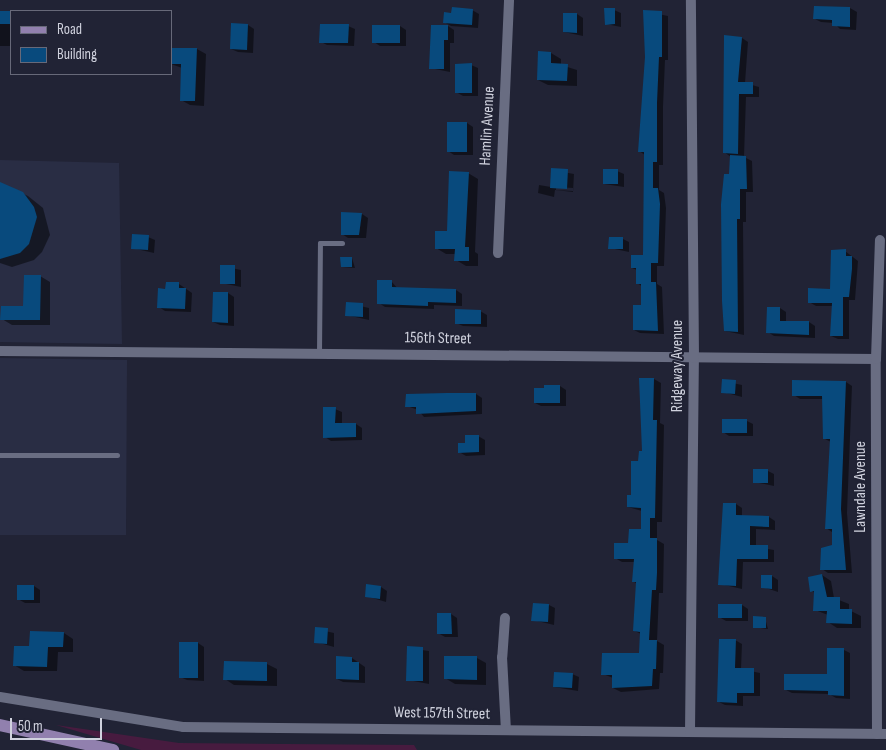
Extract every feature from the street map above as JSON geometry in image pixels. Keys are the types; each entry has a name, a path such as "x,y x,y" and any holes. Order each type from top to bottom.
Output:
{"main road":[{"path":"0,725 113,750"}],"street":[{"name":"Hamlin Avenue","path":"498,253 509,0"},
{"name":"Ridgeway Avenue","path":"690,732 694,358 691,0"},
{"name":"Lawndale Avenue","path":"880,240 876,359 882,734"},
{"name":"156th Street","path":"0,350 876,359"},
{"path":"505,618 502,657 506,730"},
{"name":"West 157th Street","path":"0,697 182,727 882,734"}],"lane":[{"path":"319,353 320,243 342,243"},
{"path":"0,455 118,456"}],"shaded area":[{"path":"0,160 119,163 122,344 0,342"},
{"path":"0,358 127,360 126,535 0,535"},
{"path":"56,725 179,743 414,745 417,750 141,750"}],"building":[{"path":"814,6 850,7 850,27 832,26 832,20 813,19"},
{"path":"452,7 473,9 472,25 443,23 444,12 451,13"},
{"path":"604,8 615,8 615,24 605,25"},
{"path":"643,10 662,11 662,57 659,57 657,103 657,162 653,162 653,188 658,188 660,204 658,263 651,263 651,282 656,282 658,331 633,330 633,305 641,305 641,284 636,284 636,268 631,268 631,255 643,255 644,152 638,152 645,57"},
{"path":"0,11 10,11 10,24 0,24"},
{"path":"563,13 577,13 577,33 563,32"},
{"path":"231,23 248,24 247,50 230,49"},
{"path":"320,24 349,24 348,43 319,43"},
{"path":"372,25 400,25 400,43 372,43"},
{"path":"431,25 448,25 448,40 444,40 444,69 429,69"},
{"path":"724,35 742,37 738,82 753,82 753,94 739,94 738,154 723,153"},
{"path":"172,48 197,48 195,101 180,101 181,64 172,64"},
{"path":"538,51 551,52 551,63 568,64 567,81 537,80"},
{"path":"472,63 472,93 455,93 455,64"},
{"path":"447,122 467,122 467,152 447,152"},
{"path":"730,155 746,156 747,189 740,189 740,219 737,219 738,332 724,331 722,301 721,204 724,174 729,174"},
{"path":"551,168 568,169 567,189 550,188"},
{"path":"603,169 618,169 618,184 603,184"},
{"path":"449,171 469,172 465,247 469,247 469,261 454,261 455,249 435,249 435,231 447,231"},
{"path":"0,182 23,192 34,207 37,217 29,244 20,253 0,259"},
{"path":"341,212 362,213 359,235 341,235"},
{"path":"132,234 149,235 148,250 131,249"},
{"path":"609,237 623,237 623,249 608,249"},
{"path":"846,249 846,256 852,256 852,269 849,297 843,297 843,336 830,336 832,303 808,303 808,288 830,289 831,250"},
{"path":"340,257 352,257 352,267 341,267"},
{"path":"220,265 235,265 235,284 220,284"},
{"path":"24,275 41,275 40,320 0,320 1,306 23,306"},
{"path":"377,280 392,280 392,287 456,289 456,303 428,302 428,306 377,304"},
{"path":"166,282 179,282 179,288 186,288 185,309 157,308 158,288 165,289"},
{"path":"213,292 228,292 228,323 212,322"},
{"path":"346,302 363,303 363,317 345,316"},
{"path":"767,307 780,307 780,321 809,321 809,335 766,333"},
{"path":"455,309 481,310 481,324 455,324"},
{"path":"639,378 654,378 653,420 657,420 655,518 650,518 650,538 657,538 657,573 656,590 652,590 649,640 657,640 656,669 653,669 652,686 612,688 612,675 601,675 602,653 639,653 640,632 633,631 636,582 632,582 634,559 614,559 614,543 628,543 629,529 641,529 641,508 627,507 627,495 631,495 631,461 638,461 639,451 642,451"},
{"path":"722,379 736,380 735,394 721,393"},
{"path":"792,380 846,381 841,509 846,570 820,570 821,548 832,545 832,529 825,529 830,439 823,439 822,396 792,396"},
{"path":"544,385 560,385 560,403 534,403 534,388 544,388"},
{"path":"476,393 476,411 416,414 416,407 405,407 406,394"},
{"path":"323,407 336,407 335,423 356,423 356,437 323,438"},
{"path":"722,419 747,419 747,433 722,433"},
{"path":"465,435 479,435 479,452 458,453 458,443 465,443"},
{"path":"753,469 768,469 768,483 753,483"},
{"path":"723,503 736,503 736,515 769,516 769,527 750,526 750,545 768,545 768,559 737,559 736,586 718,585"},
{"path":"822,574 827,597 840,597 840,609 852,609 852,624 826,623 827,611 813,611 814,591 810,592 808,577"},
{"path":"761,575 772,575 772,589 761,588"},
{"path":"366,584 381,586 380,599 365,597"},
{"path":"17,585 34,585 34,600 17,600"},
{"path":"533,603 549,604 548,622 531,621"},
{"path":"718,604 742,604 742,618 718,618"},
{"path":"437,613 451,613 452,634 437,634"},
{"path":"753,616 766,617 766,628 753,628"},
{"path":"315,627 328,628 327,644 314,643"},
{"path":"30,631 64,632 63,647 48,647 47,667 13,666 14,646 29,646"},
{"path":"719,639 736,639 735,668 754,668 754,693 737,693 737,703 717,702"},
{"path":"179,642 198,642 198,678 179,678"},
{"path":"407,646 423,647 423,681 406,681"},
{"path":"827,648 844,648 844,696 828,695 828,691 784,690 784,674 827,674"},
{"path":"336,656 352,657 352,662 359,662 359,680 336,679"},
{"path":"444,656 477,656 477,680 444,679"},
{"path":"224,661 267,662 267,681 223,680"},
{"path":"554,672 573,673 572,688 553,687"}]}
